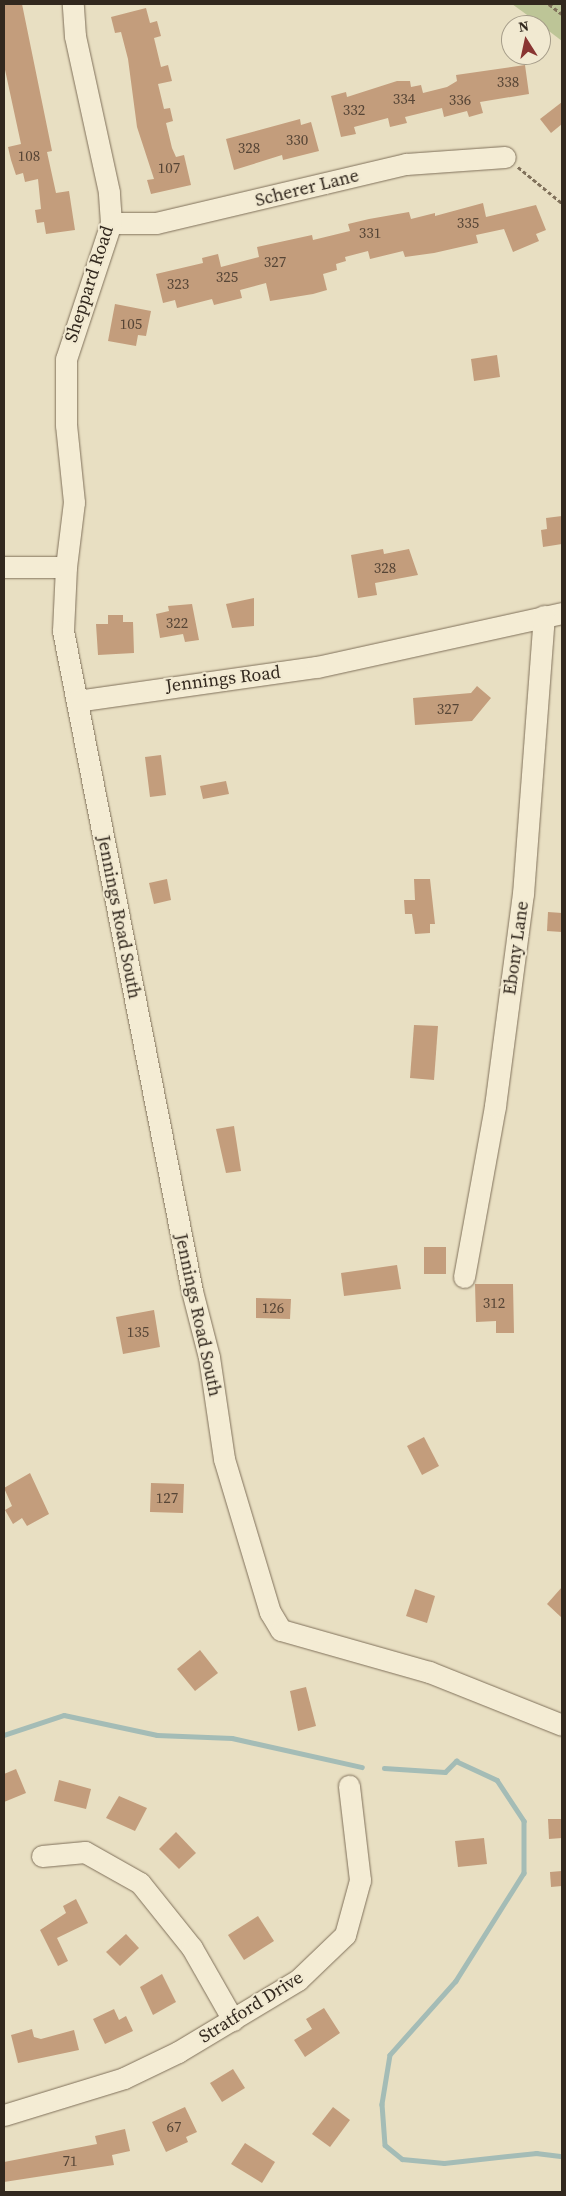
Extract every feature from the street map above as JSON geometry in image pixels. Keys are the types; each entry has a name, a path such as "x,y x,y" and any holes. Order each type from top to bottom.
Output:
{"street":[{"name":"Sheppard Road","path":"66,568 74,494 66,425 66,359 111,223 110,192 75,36 73,4"},
{"name":"Scherer Lane","path":"111,223 156,223 406,164 505,157"},
{"path":"4,567 66,568 63,631 77,701"},
{"name":"Jennings Road","path":"77,701 316,667 553,614"},
{"name":"Ebony Lane","path":"464,1277 494,1106 523,894 553,614"},
{"name":"Jennings Road South","path":"77,701 192,1291 210,1357 224,1459 270,1612 280,1630 429,1672 562,1725"},
{"name":"Stratford Drive","path":"4,2115 124,2078 233,2020 298,1980 345,1935 360,1880 349,1786"},
{"path":"42,1856 85,1852 140,1883 192,1948 233,2020"}],"path":[{"path":"548,4 562,14"},
{"path":"505,157 562,203"}],"green space":[{"path":"512,4 562,4 562,41 551,33 551,15 527,15"}],"building":[{"path":"4,4 22,4 52,151 47,152 56,193 69,191 75,230 46,234 44,222 37,223 35,210 41,209 38,179 25,182 23,173 16,175 11,160 8,147 21,144 4,65"},
{"path":"146,8 150,23 157,21 161,36 154,38 161,67 168,65 172,81 158,84 164,109 170,108 173,121 166,123 172,148 176,157 184,155 191,185 151,194 147,180 154,179 137,127 128,59 121,32 115,33 111,17"},
{"path":"525,65 529,94 480,102 483,113 469,117 467,111 444,117 442,108 405,117 407,123 390,127 388,118 354,127 356,134 341,137 331,96 346,92 347,97 397,81 410,81 411,87 421,85 423,93 447,87 457,81 456,75"},
{"path":"562,102 562,124 551,133 540,119"},
{"path":"300,119 301,125 311,122 319,151 283,160 282,155 234,170 226,139"},
{"path":"483,203 486,217 536,205 546,230 536,234 539,241 513,252 504,229 476,235 478,243 434,253 405,257 403,251 370,259 368,251 345,257 346,261 336,264 337,270 323,274 327,290 313,294 270,301 266,283 240,290 242,298 214,305 212,299 177,308 175,300 163,303 156,274 203,263 202,258 218,254 221,267 259,257 257,247 312,235 313,240 350,231 348,224 409,212 411,219 435,213 435,216"},
{"path":"115,304 151,311 146,336 138,335 136,346 108,341"},
{"path":"497,355 500,377 474,381 471,359"},
{"path":"562,516 562,544 543,547 541,530 547,529 546,518"},
{"path":"383,549 384,554 409,549 418,575 375,583 377,595 358,598 351,555"},
{"path":"254,598 254,626 232,628 226,604"},
{"path":"192,604 199,640 185,642 183,634 160,638 156,614 169,611 168,606"},
{"path":"108,615 123,615 123,622 133,622 134,653 98,655 96,624 108,624"},
{"path":"477,686 491,698 472,721 415,725 413,698 471,693"},
{"path":"161,755 166,795 150,797 145,757"},
{"path":"226,781 229,794 203,799 200,786"},
{"path":"167,879 171,900 154,904 149,883"},
{"path":"414,879 430,879 435,924 430,924 430,933 415,934 412,914 405,914 404,900 415,900"},
{"path":"548,912 562,913 562,932 547,931"},
{"path":"414,1025 438,1026 434,1080 410,1078"},
{"path":"234,1126 241,1171 226,1173 216,1129"},
{"path":"424,1247 446,1247 446,1274 424,1274"},
{"path":"397,1265 401,1289 344,1296 341,1273"},
{"path":"475,1284 513,1284 514,1333 496,1333 496,1321 476,1322"},
{"path":"256,1298 291,1299 290,1319 256,1318"},
{"path":"154,1310 160,1347 123,1354 116,1317"},
{"path":"424,1437 439,1466 422,1475 407,1446"},
{"path":"30,1473 49,1514 27,1526 22,1518 13,1524 5,1510 12,1506 4,1488"},
{"path":"151,1483 184,1484 183,1513 150,1512"},
{"path":"562,1587 562,1618 547,1604"},
{"path":"415,1589 435,1596 427,1623 406,1616"},
{"path":"200,1650 218,1673 195,1691 177,1669"},
{"path":"306,1687 316,1726 298,1731 290,1691"},
{"path":"16,1769 26,1793 4,1802 4,1774"},
{"path":"59,1780 91,1789 86,1809 54,1801"},
{"path":"119,1796 147,1808 135,1831 106,1818"},
{"path":"548,1819 562,1819 562,1838 549,1839"},
{"path":"176,1832 196,1853 179,1869 159,1849"},
{"path":"484,1838 487,1864 458,1867 455,1841"},
{"path":"562,1871 562,1886 551,1887 550,1872"},
{"path":"76,1899 88,1923 57,1938 68,1961 58,1966 40,1930 66,1913 63,1906"},
{"path":"258,1916 274,1941 244,1960 228,1935"},
{"path":"126,1934 139,1948 120,1966 106,1952"},
{"path":"162,1974 176,2002 153,2015 140,1987"},
{"path":"324,2008 340,2033 305,2057 294,2040 312,2029 306,2019"},
{"path":"114,2009 119,2020 126,2016 133,2031 105,2044 93,2019"},
{"path":"32,2029 34,2037 41,2039 74,2030 79,2050 18,2063 11,2035"},
{"path":"233,2069 245,2088 222,2102 210,2083"},
{"path":"185,2107 197,2132 186,2137 188,2142 166,2152 152,2122"},
{"path":"333,2107 350,2120 330,2147 312,2134"},
{"path":"125,2129 130,2151 112,2155 114,2165 4,2182 4,2162 97,2144 95,2136"},
{"path":"245,2143 275,2162 262,2183 231,2164"}],"waterway":[{"path":"4,1735 64,1715 157,1735 232,1738 362,1767"},
{"path":"384,1768 445,1772 456,1761 497,1780 524,1821 524,1873 456,1981 390,2055 382,2104 385,2145 402,2159 444,2163 536,2153 562,2156"}]}
